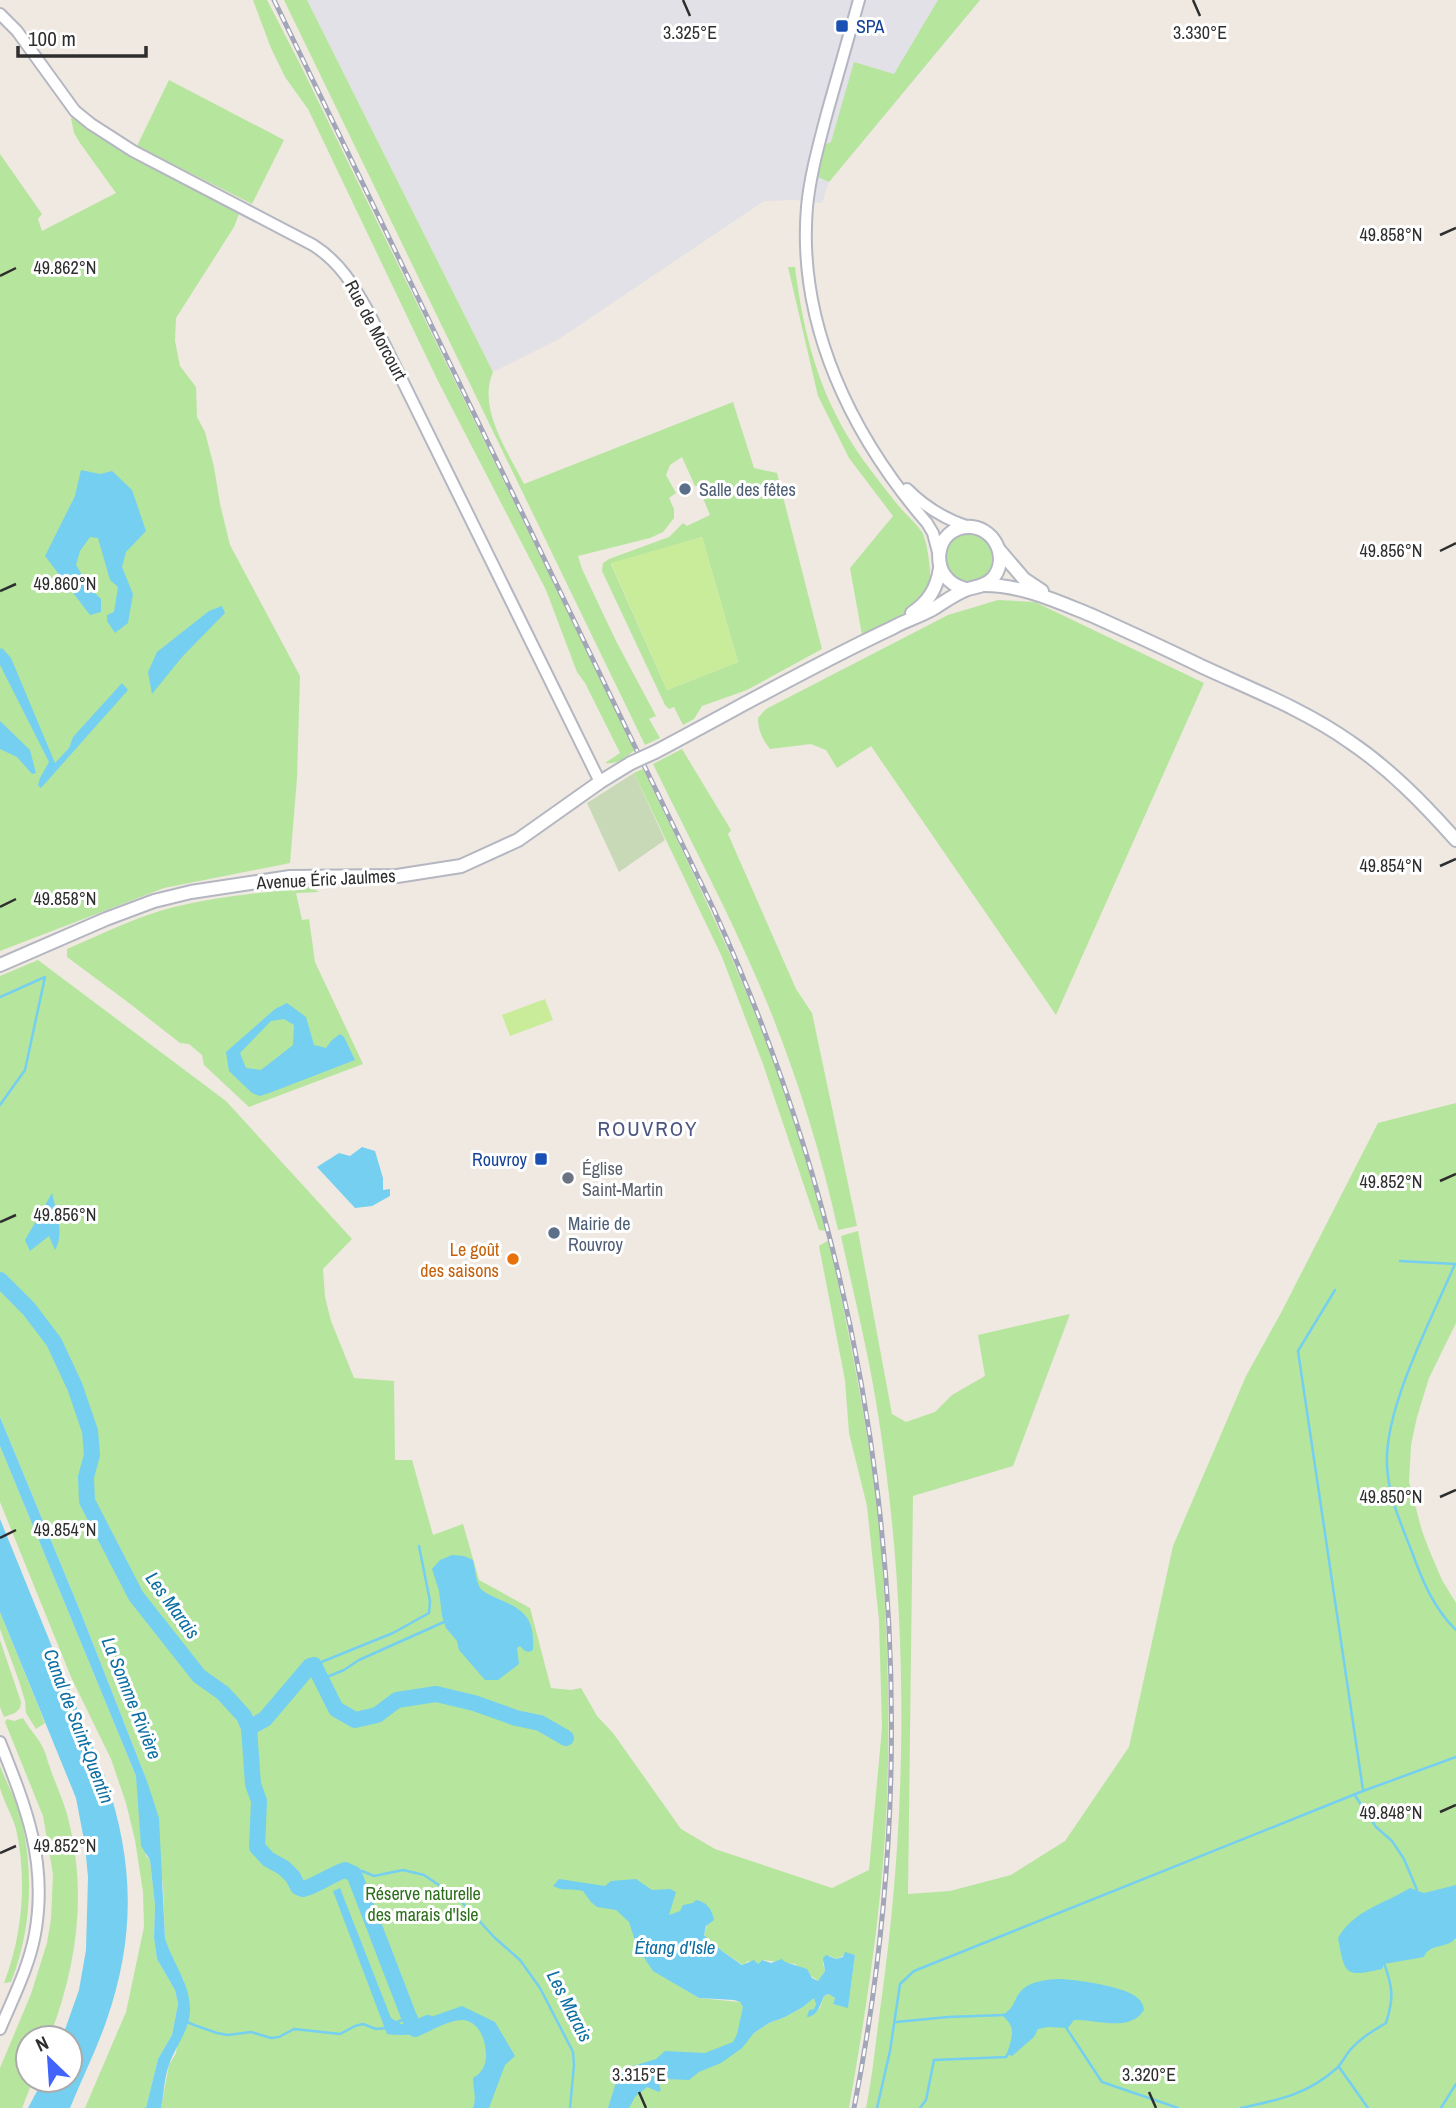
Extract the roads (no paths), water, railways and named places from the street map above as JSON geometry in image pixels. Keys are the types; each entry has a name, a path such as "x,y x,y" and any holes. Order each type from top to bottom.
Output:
{"main road":[{"path":"891,628 922,606 938,583 939,562 946,538 956,530 969,527 982,530 997,544 1000,557 998,570 984,585"},
{"path":"999,550 1024,579 1057,601"},
{"path":"939,562 950,583 966,589"},
{"path":"891,628 966,589 984,585 1013,587 1057,601 1287,705 1322,724 1354,744 1403,784 1456,840"},
{"name":"Avenue Éric Jaulmes","path":"0,965 106,919 154,901 191,892 289,877 397,876 461,866 518,840 600,782 631,764 891,628"}],"street":[{"path":"859,0 814,163 807,207 810,282 817,321 845,402 879,461 933,533 939,562"},
{"name":"Rue de Morcourt","path":"0,14 17,32 75,111 91,124 133,151 313,245 347,275 369,313 600,782"},
{"path":"879,461 919,501 944,518 969,527"},
{"path":"0,1742 27,1812 35,1845 39,1882 35,1935 23,1975 0,2029"}],"water":[{"path":"81,470 100,474 112,471 132,490 146,531 126,552 122,567 133,594 128,623 115,633 107,621 107,615 114,612 118,587 110,580 98,538 90,537 80,551 76,565 90,588 101,599 101,612 90,615 45,556 75,496"},
{"path":"222,606 225,613 182,657 152,694 148,672 157,652 209,611"},
{"path":"2,648 11,658 55,763 69,748 73,737 122,683 128,690 41,788 38,785 40,778 49,762 0,665"},
{"path":"0,721 30,750 36,773 32,774 17,757 0,749"},
{"path":"287,1003 306,1017 314,1045 326,1048 340,1034 355,1060 260,1096 252,1093 229,1071 226,1052 275,1009","holes":["284,1019 294,1025 293,1045 261,1070 246,1068 240,1053 271,1021"]},
{"path":"362,1147 375,1151 383,1178 383,1190 390,1189 390,1196 372,1206 355,1208 317,1167 339,1153 350,1156"},
{"path":"52,1193 59,1222 58,1244 55,1250 49,1236 30,1251 25,1240"},
{"path":"0,1417 81,1613 159,1818 165,1938 184,1981 190,2009 188,2024 167,2070 161,2108 146,2108 158,2059 172,2035 178,2004 175,1990 157,1959 150,1860 141,1846 136,1776 0,1446"},
{"name":"Canal de Saint-Quentin","path":"0,1519 105,1777 122,1838 128,1898 123,1957 103,2030 84,2075 84,2024 67,2024 79,1990 86,1950 88,1877 85,1845 76,1798 0,1612"},
{"path":"452,1555 473,1560 481,1589 519,1610 525,1615 532,1629 533,1650 529,1652 520,1646 517,1648 519,1664 498,1680 485,1680 459,1650 457,1641 446,1628 432,1569 440,1560"},
{"name":"Étang d'Isle","path":"559,1879 605,1886 611,1881 636,1879 652,1890 670,1889 676,1892 669,1915 696,1900 703,1902 710,1909 714,1920 706,1926 704,1935 742,1965 754,1960 758,1964 762,1960 771,1963 782,1959 807,1969 812,1978 818,1981 825,1971 823,1958 826,1955 836,1959 843,1957 845,1952 855,1955 848,2008 833,2004 835,1998 829,1994 824,1996 816,2012 807,2017 809,2010 814,2009 816,2004 814,1998 803,2007 754,2033 742,2048 721,2063 699,2072 689,2080 665,2079 664,2083 660,2078 659,2092 647,2087 635,2097 629,2108 608,2108 620,2070 656,2059 665,2051 705,2053 733,2042 743,2007 740,2002 734,2000 699,1998 653,1971 637,1947 629,1922 616,1910 597,1907 583,1891 553,1886"},
{"path":"1456,1885 1456,1938 1448,1944 1430,1950 1424,1957 1384,1964 1382,1969 1354,1973 1345,1967 1338,1938 1361,1914 1410,1888 1424,1893"},
{"path":"340,1888 391,2018 408,2025 462,2006 495,2022 515,2056 505,2065 489,2108 473,2108 473,2078 483,2069 486,2056 482,2036 473,2024 460,2020 420,2033 387,2034 333,1891"},
{"path":"1057,1979 1109,1986 1129,1992 1141,2002 1144,2010 1138,2017 1122,2023 1074,2020 1068,2028 1038,2029 1034,2037 1012,2056 1007,2054 1012,2037 1011,2028 1002,2015 1010,2009 1027,1986 1039,1981"},
{"path":"36,2094 76,2094 70,2108 28,2108"}],"waterway":[{"path":"0,997 45,977 25,1070 0,1105"},
{"path":"1400,1261 1455,1264 1401,1391 1388,1442 1387,1465 1396,1509 1420,1573 1435,1603 1456,1630"},
{"name":"Les Marais","path":"0,1280 29,1309 54,1342 75,1387 90,1431 92,1455 86,1477 87,1501 136,1596 199,1676 223,1693 244,1716 249,1728 253,1784 259,1801 257,1847 268,1859 284,1868 298,1887 303,1889 345,1870 354,1874 409,2017 415,2029 428,2023"},
{"path":"1335,1290 1298,1351 1363,1790"},
{"name":"Les Marais","path":"314,1665 393,1633 429,1613 430,1601 419,1546"},
{"name":"Les Marais","path":"322,1679 444,1622"},
{"path":"249,1728 265,1719 310,1666 314,1665 336,1709 355,1720 377,1715 397,1700 436,1694 540,1723 566,1738"},
{"path":"877,2108 890,2051 900,1984 914,1971 1363,1791 1456,1757"},
{"path":"1354,1794 1376,1827 1392,1841 1404,1859 1417,1890"},
{"name":"Les Marais","path":"354,1874 362,1871 374,1876 403,1870 424,1875 458,1898 495,1938 520,1960 540,1988 573,2052 570,2108"},
{"path":"1241,2108 1280,2099 1315,2085 1337,2068 1358,2042 1386,2023 1391,1993 1384,1963"},
{"path":"896,2022 1004,2015"},
{"path":"395,2023 409,2017"},
{"path":"185,2021 217,2033 228,2035 251,2032 271,2038 294,2029 340,2034 363,2024 376,2029 386,2028"},
{"path":"1065,2026 1102,2082 1178,2108"},
{"path":"920,2108 926,2100 934,2060 1006,2057 1009,2052"},
{"path":"1339,2067 1368,2108"},
{"path":"1441,2108 1456,2084"}],"railway":[{"path":"274,0 714,910 772,1053 819,1199 855,1348 878,1498 890,1650 890,1803 878,1955 854,2108"}],"place":[{"name":"SPA","path":"842,26"},
{"name":"Salle des fêtes","path":"685,489"},
{"name":"Rouvroy","path":"541,1159"},
{"name":"Église Saint-Martin","path":"568,1178"},
{"name":"Mairie de Rouvroy","path":"554,1233"},
{"name":"Le goût des saisons","path":"513,1259"}],"district":[{"name":"ROUVROY","path":"648,1128"}],"water label":[{"name":"La Somme Rivière","path":"132,1698"}],"park label":[{"name":"Réserve naturelle des marais d'Isle","path":"423,1903"}]}
